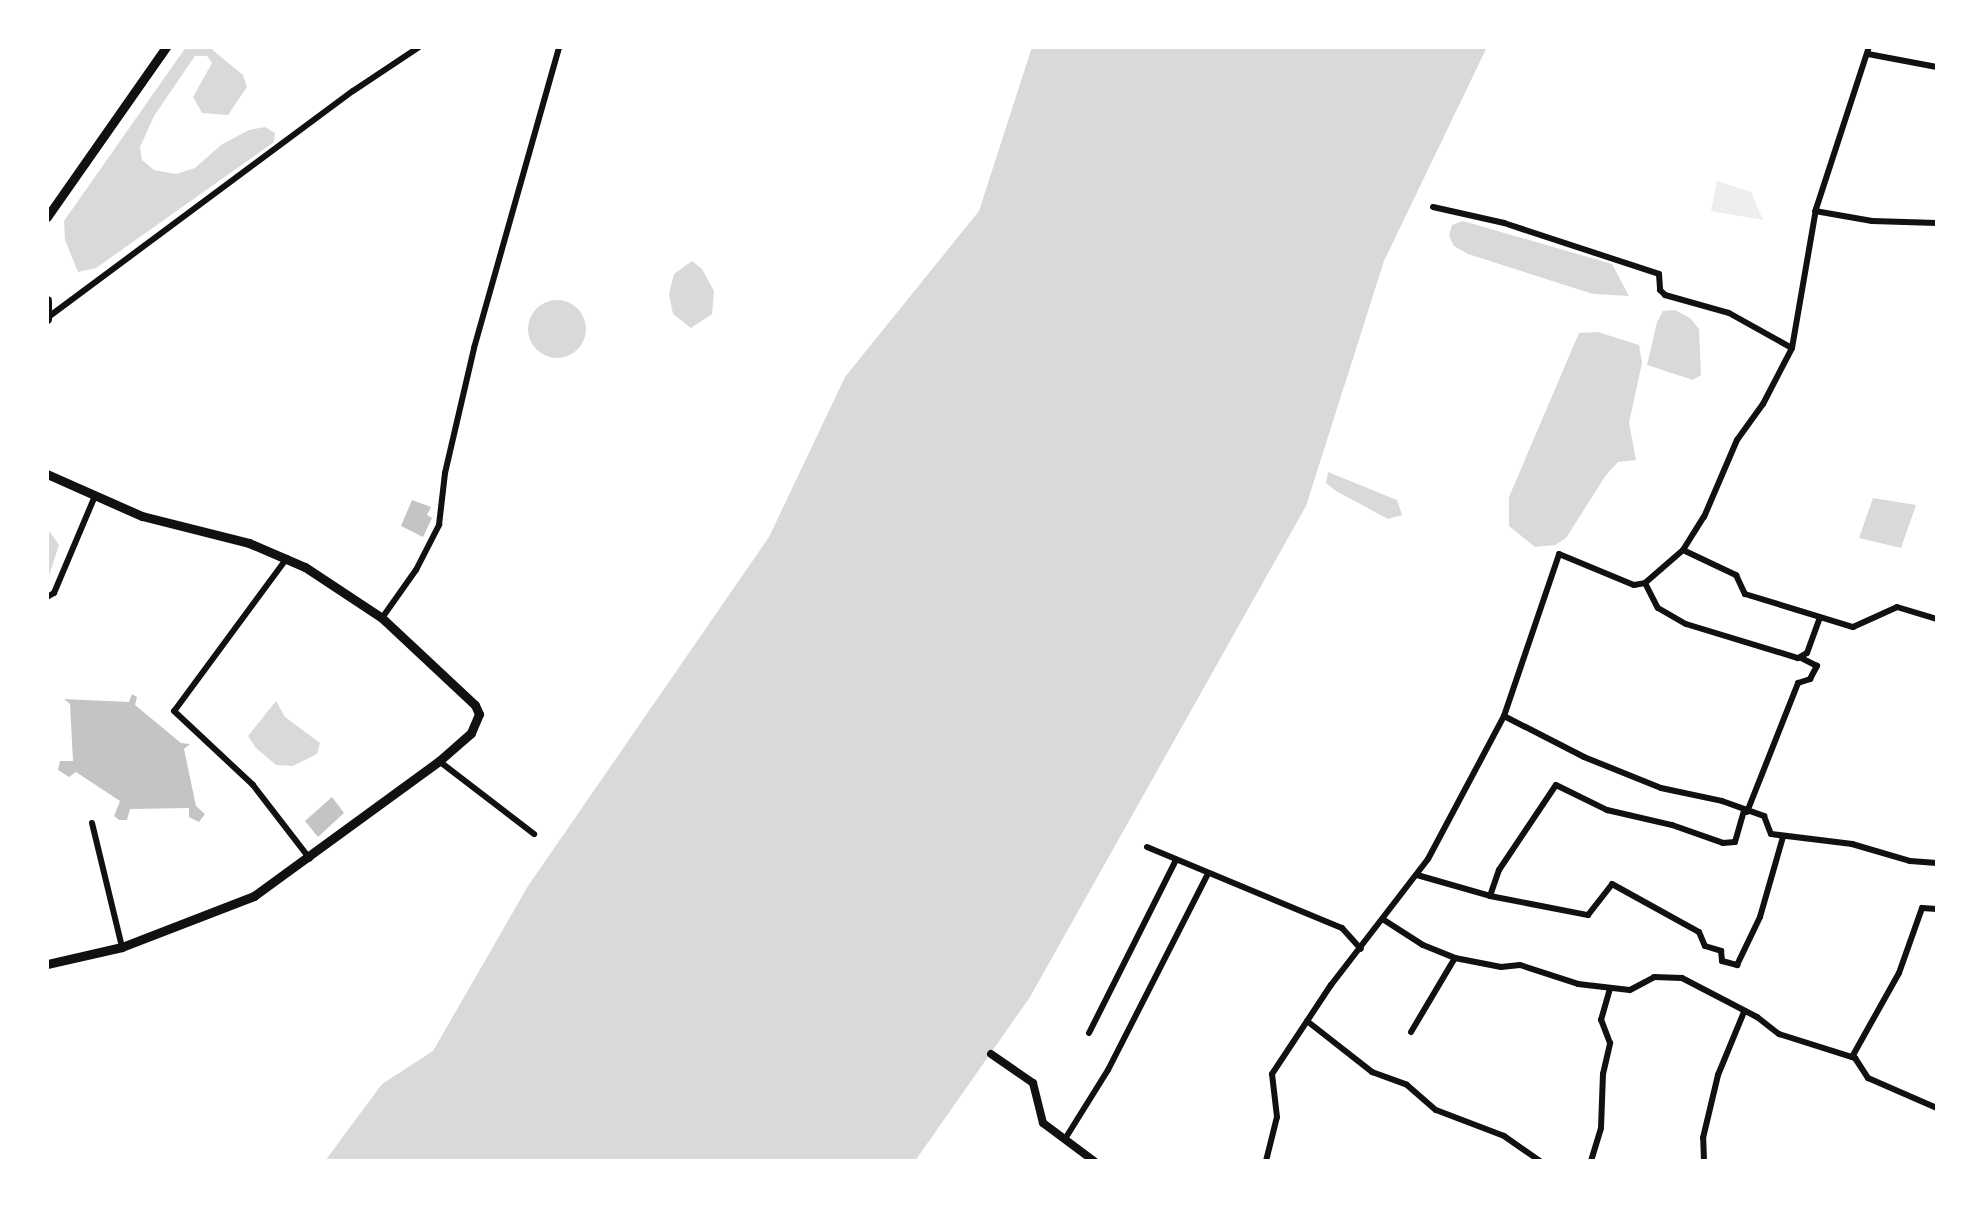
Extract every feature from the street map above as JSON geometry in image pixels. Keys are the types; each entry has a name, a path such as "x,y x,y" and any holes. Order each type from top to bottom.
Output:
{"main road":[{"path":"47,217 166,47"},
{"path":"47,300 47,318"},
{"path":"47,474 142,516 287,558 382,618 475,705 479,715 471,733 439,761 310,859 254,896 122,947 47,964"},
{"path":"991,1054 1033,1083 1040,1119 1094,1161"}],"street":[{"path":"47,318 353,91 419,47"},
{"path":"382,618 416,570 439,525 445,473 474,348 559,47"},
{"path":"1266,1161 1277,1117 1270,1081 1307,1021 1417,875 1504,716 1559,554 1634,585 1645,583 1683,550 1704,517 1737,440 1792,348 1815,211 1868,50 1937,67"},
{"path":"1433,207 1504,223 1660,274 1660,290 1665,295 1729,313 1792,348"},
{"path":"1815,211 1872,221 1937,223"},
{"path":"47,597 54,593 95,496"},
{"path":"1683,550 1736,575 1745,594 1820,617 1859,627 1883,610 1897,607 1937,619"},
{"path":"287,558 174,712 253,785 310,859"},
{"path":"1490,895 1499,870 1556,785 1607,810 1723,843 1735,842 1745,811 1798,683 1810,679 1816,666 1801,658 1686,624 1658,608 1645,583"},
{"path":"1801,658 1820,617"},
{"path":"1504,716 1543,738 1661,788 1721,801 1768,820 1769,832 1783,837 1852,844 1910,861 1937,863"},
{"path":"439,761 534,834"},
{"path":"92,823 122,947"},
{"path":"1417,875 1490,895 1588,915 1612,884 1699,932 1706,948 1721,951 1722,961 1737,965 1760,917 1783,837"},
{"path":"1147,847 1342,928 1361,948"},
{"path":"1089,1033 1176,860"},
{"path":"1065,1139 1108,1070 1208,874"},
{"path":"1852,1057 1899,973 1922,908 1937,909"},
{"path":"1384,920 1423,945 1455,958 1501,967 1520,965 1610,989 1630,990 1654,977 1680,977 1779,1034 1852,1057 1868,1078 1937,1108"},
{"path":"1411,1032 1455,958"},
{"path":"1591,1161 1601,1128 1602,1074 1610,1043 1601,1020 1610,989"},
{"path":"1704,1161 1703,1138 1718,1075 1744,1012"},
{"path":"1307,1021 1372,1072 1408,1085 1436,1110 1504,1136 1540,1161"}],"shaded area":[{"path":"186,47 209,47 243,75 247,87 228,115 202,113 193,97 212,63 207,56 195,56 154,116 140,147 142,160 154,170 176,174 195,168 221,145 249,130 265,127 275,133 274,142 96,268 78,272 65,240 64,221"},
{"path":"1032,47 1487,47 1384,261 1306,506 1030,997 915,1161 325,1161 382,1084 433,1051 528,886 769,537 845,377 979,211"},
{"path":"1717,181 1751,192 1763,220 1711,211"},
{"path":"1463,221 1612,264 1629,296 1593,294 1468,254 1454,246 1449,236 1452,225"},
{"path":"692,261 702,269 714,291 712,314 691,328 673,314 669,294 674,274"},
{"path":"551,300 563,300 578,308 586,323 586,335 578,350 563,358 551,358 536,350 528,335 528,323 536,308"},
{"path":"1675,310 1690,318 1699,329 1701,375 1693,380 1647,365 1657,322 1663,311"},
{"path":"1598,332 1639,345 1642,363 1629,423 1636,460 1618,462 1606,475 1566,538 1555,545 1535,547 1509,526 1509,497 1579,333"},
{"path":"1328,472 1397,500 1402,515 1388,519 1336,491 1326,483"},
{"path":"1873,498 1916,505 1901,548 1859,538"},
{"path":"47,528 59,545 47,582"},
{"path":"276,701 285,717 320,743 317,754 293,766 276,765 255,747 248,736"}],"building":[{"path":"412,500 431,507 427,515 432,518 423,537 401,526"},
{"path":"132,694 137,697 135,705 181,743 190,744 184,749 196,806 205,814 199,822 189,817 189,808 130,809 127,820 119,820 114,816 120,801 76,772 69,777 58,770 60,761 73,761 70,704 64,699 129,702"},
{"path":"332,797 344,813 318,837 305,821"}]}
